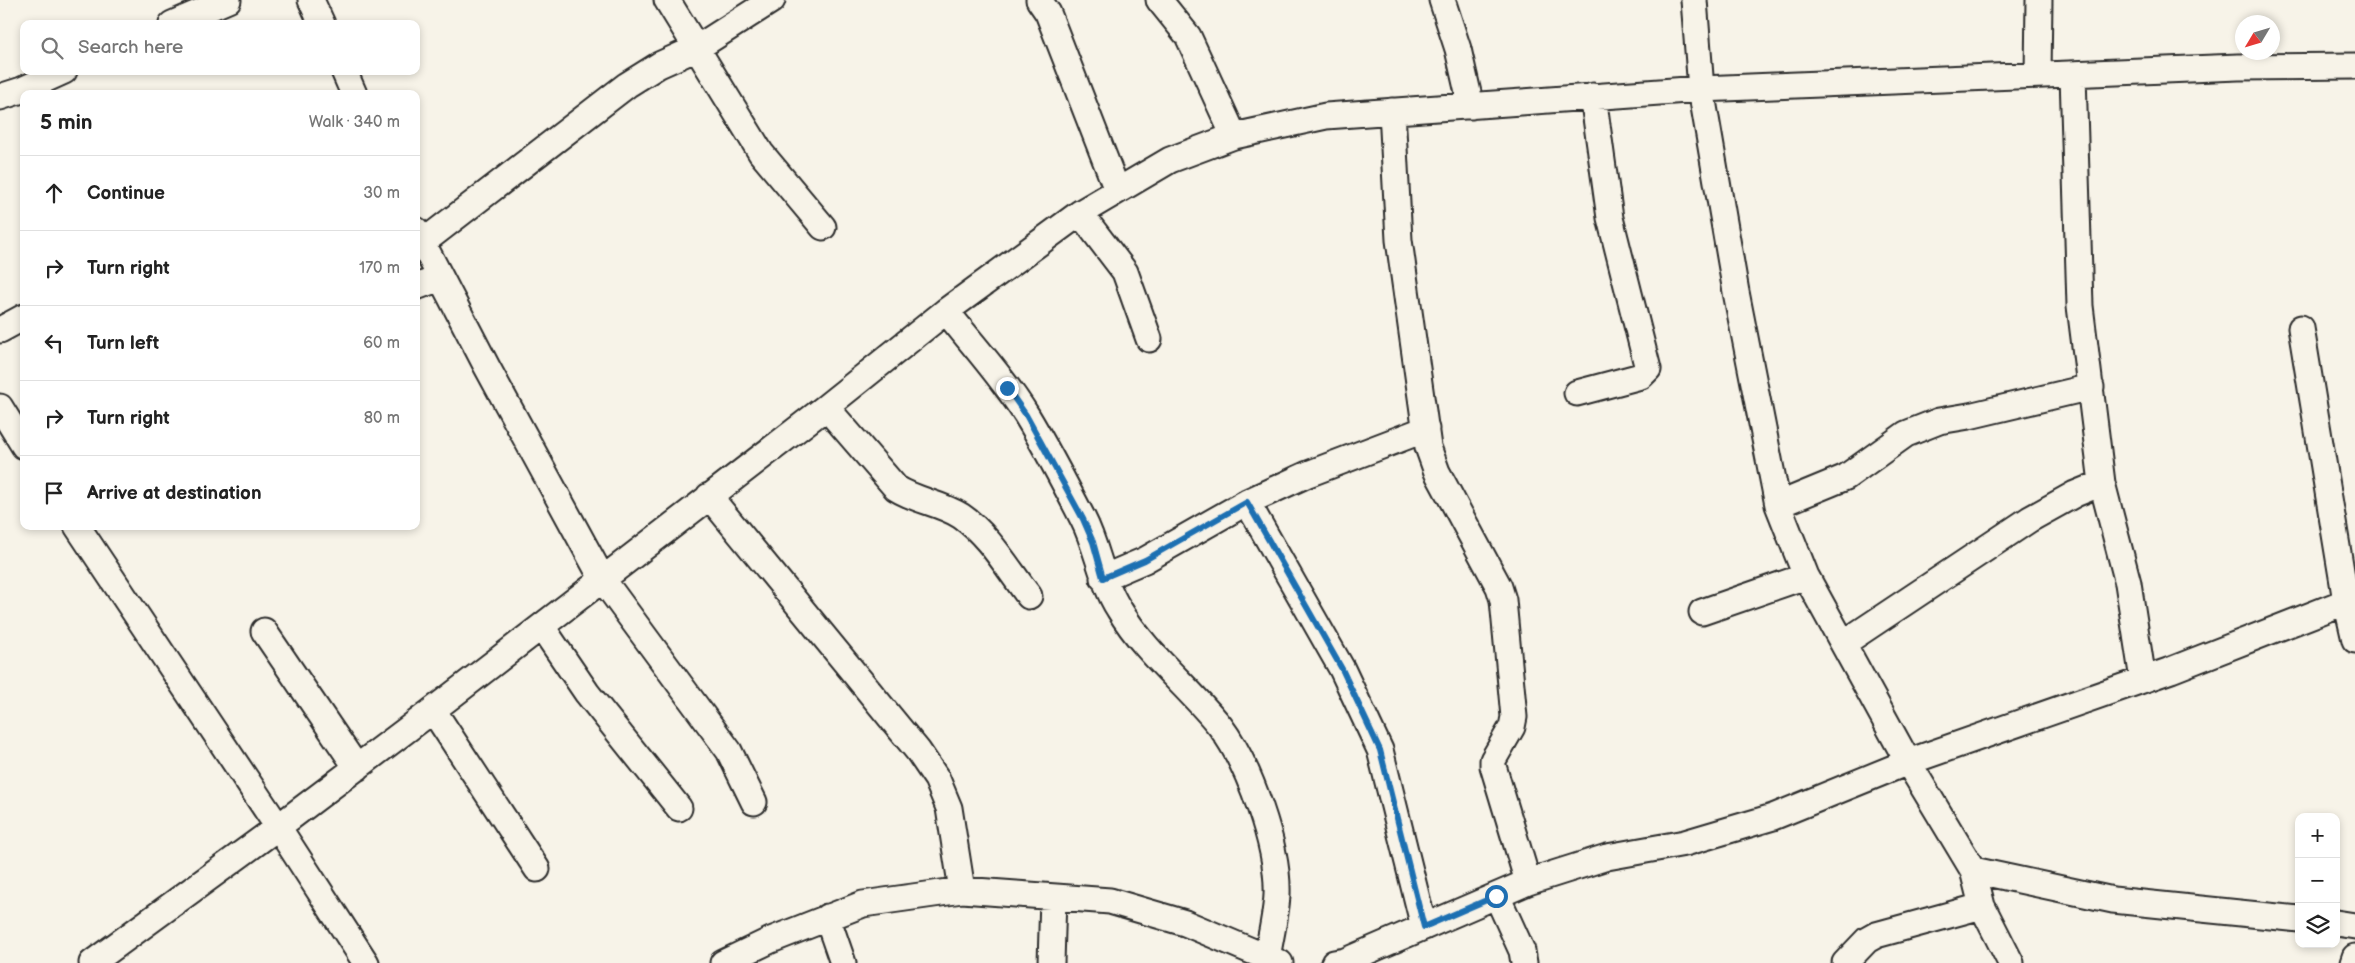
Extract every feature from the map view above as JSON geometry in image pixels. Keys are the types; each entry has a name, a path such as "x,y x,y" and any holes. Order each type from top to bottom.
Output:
{"street":[{"path":"181,20 228,0"},
{"path":"311,0 320,20"},
{"path":"667,0 761,153 823,227"},
{"path":"420,235 627,85 659,65 697,48 772,0"},
{"path":"1040,0 1048,13 1118,190"},
{"path":"1159,0 1188,36 1234,136"},
{"path":"1442,0 1458,49 1471,106"},
{"path":"1694,0 1700,90 1744,336 1778,505 1806,576 1908,762 1973,870 1982,906 2011,963"},
{"path":"2038,75 2039,0"},
{"path":"92,963 278,828 604,580 946,311 1080,213 1170,160 1234,136 1326,116 1700,90 2238,67 2355,66"},
{"path":"22,90 55,75"},
{"path":"346,75 352,90"},
{"path":"2073,75 2080,306 2102,483 2128,583 2143,680"},
{"path":"0,97 20,91"},
{"path":"1577,393 1642,376 1648,369 1610,218 1593,96"},
{"path":"1392,111 1399,240 1428,446 1437,472 1499,587 1503,600 1514,717 1512,727 1493,760 1492,766 1528,882"},
{"path":"1080,213 1125,272 1149,339"},
{"path":"420,238 487,367 604,580 729,750 754,802"},
{"path":"420,286 440,278"},
{"path":"724,963 827,917 863,904 962,890 1110,901 1185,923 1263,960 1277,895 1274,857 1264,820 1244,766 1220,727 1134,632 1119,610 1103,578 1093,542 1083,519 1026,415 946,311"},
{"path":"0,330 20,319"},
{"path":"2301,328 2350,600 2355,640"},
{"path":"1778,505 1846,477 1906,434 1939,421 1969,416 2091,387"},
{"path":"826,407 896,488 907,495 959,515 972,524 986,538 1029,596"},
{"path":"0,408 20,440"},
{"path":"1103,578 1152,556 1247,502 1308,474 1426,429"},
{"path":"1844,643 2030,519 2075,494 2102,483"},
{"path":"709,496 918,751 937,779 949,808 962,890"},
{"path":"1247,502 1342,669 1380,750 1424,927"},
{"path":"80,530 366,963"},
{"path":"1702,612 1806,576"},
{"path":"1334,963 1345,961 1528,882 1606,857 1686,843 1773,817 1908,762 2143,680 2350,600"},
{"path":"542,626 614,730 679,808"},
{"path":"264,631 357,768"},
{"path":"433,710 537,869"},
{"path":"1973,870 2113,900 2295,919"},
{"path":"1496,896 1528,959"},
{"path":"1051,963 1053,897"},
{"path":"1844,963 1867,940 1876,935 1982,906"},
{"path":"827,917 843,963"},
{"path":"2340,924 2355,926"},
{"path":"2353,963 2355,957"}],"route":[{"path":"1007,388 1026,415 1083,519 1093,542 1103,578 1145,560 1247,502 1342,669 1380,750 1424,927 1496,896"}]}
